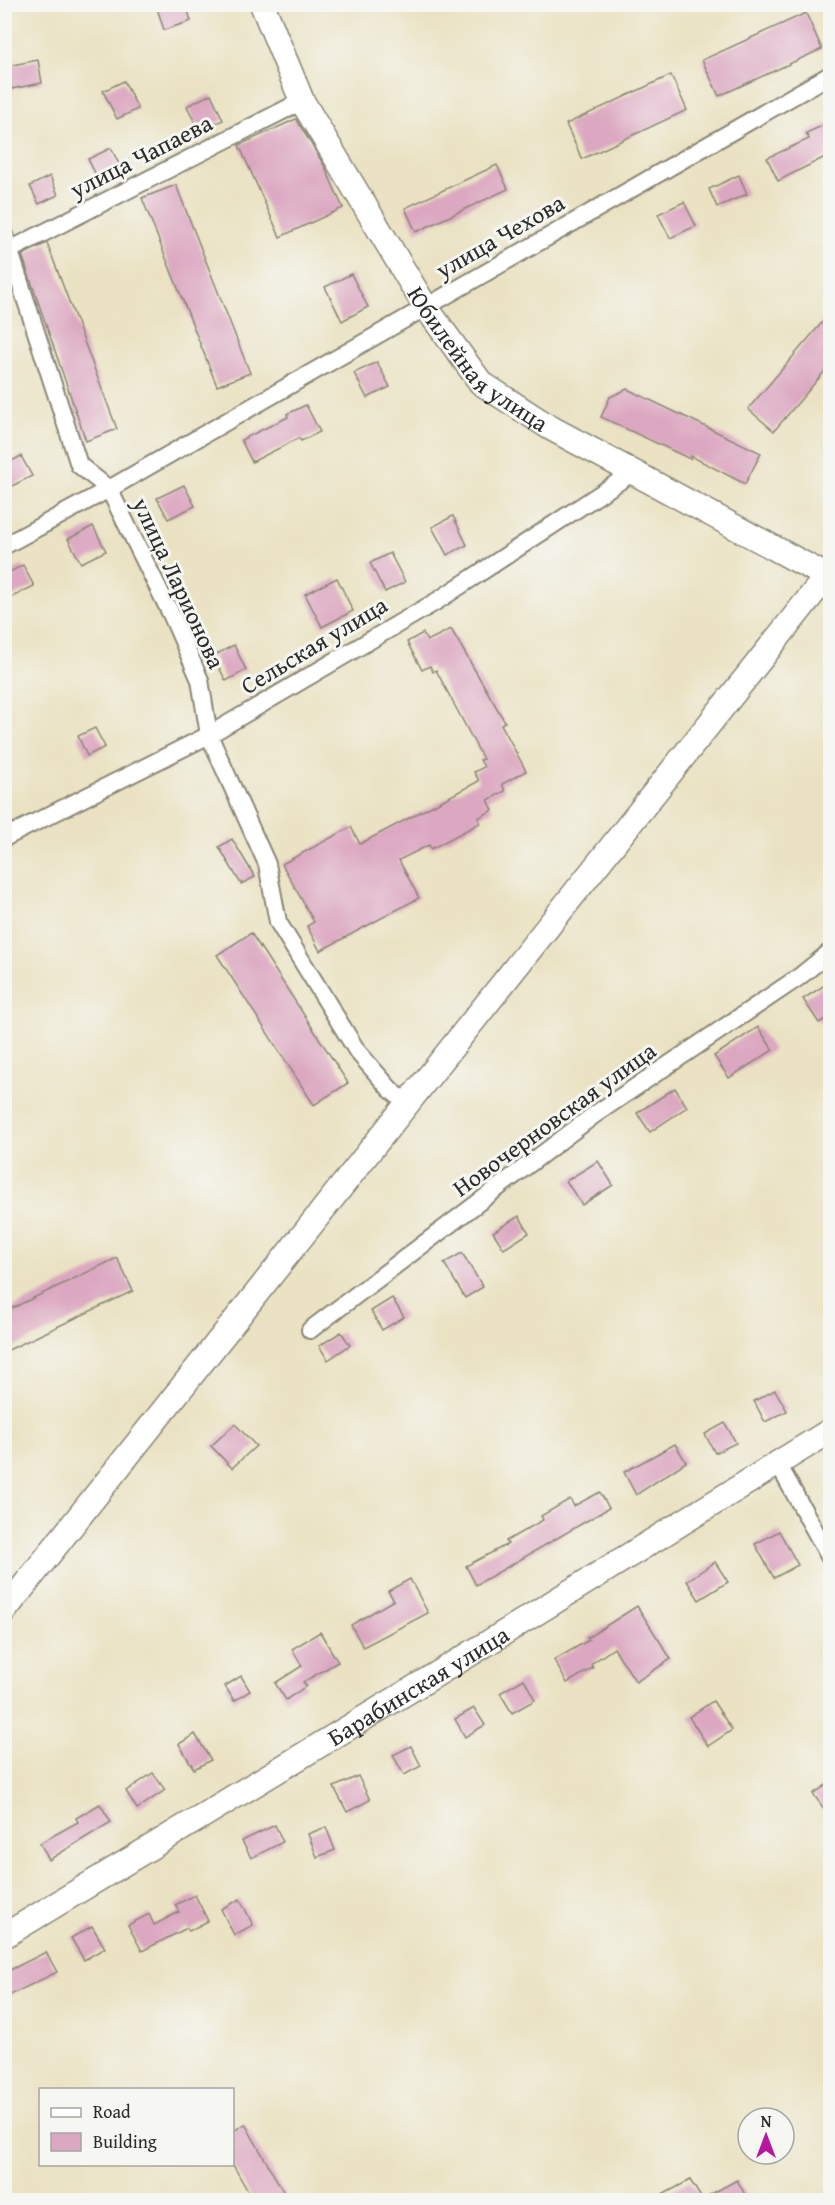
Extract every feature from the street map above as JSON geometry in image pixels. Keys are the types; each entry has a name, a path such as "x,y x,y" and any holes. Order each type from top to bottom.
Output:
{"street":[{"name":"Юбилейная улица","path":"262,4 302,100 425,306 481,383 549,427 830,575"},
{"name":"улица Чехова","path":"4,546 109,489 831,75"},
{"name":"улица Чапаева","path":"6,254 302,100"},
{"name":"улица Ларионова","path":"4,233 6,254 80,465 109,489 172,616 200,680 209,735 267,864 278,922 357,1051 390,1089 407,1104"},
{"name":"Сельская улица","path":"4,838 209,735 437,601 635,471"},
{"path":"4,1611 830,575"},
{"name":"Новочерновская улица","path":"310,1330 594,1115 800,977 831,952"},
{"name":"Барабинская улица","path":"4,1936 465,1658 777,1462 831,1431"},
{"path":"777,1462 831,1558"}],"building":[{"path":"168,4 186,4 191,21 164,30 157,8"},
{"path":"806,13 822,49 719,96 702,60"},
{"path":"38,60 42,83 11,89 7,66"},
{"path":"671,75 687,110 582,159 566,124"},
{"path":"124,81 138,109 117,119 103,91"},
{"path":"211,94 223,120 199,131 187,106"},
{"path":"296,119 324,165 343,208 280,237 239,145"},
{"path":"831,122 831,154 778,181 767,158 809,139 806,133"},
{"path":"111,148 121,168 98,179 88,159"},
{"path":"497,165 508,189 416,232 405,208"},
{"path":"739,175 747,194 717,207 709,189"},
{"path":"50,176 58,195 39,204 30,186"},
{"path":"176,185 250,373 217,386 142,198"},
{"path":"684,202 696,226 670,238 658,214"},
{"path":"47,243 117,429 86,441 22,255"},
{"path":"351,274 368,307 342,321 325,287"},
{"path":"831,312 831,364 774,431 748,409"},
{"path":"377,362 390,387 367,398 354,373"},
{"path":"627,389 761,453 745,484 691,456 690,459 601,417 610,397"},
{"path":"306,405 320,432 301,441 299,438 252,462 241,440 288,417 287,414"},
{"path":"21,456 32,476 4,490 4,465"},
{"path":"184,485 195,506 168,519 157,498"},
{"path":"453,516 467,545 447,555 432,527"},
{"path":"93,526 106,551 81,563 68,539"},
{"path":"390,553 405,582 385,592 370,563"},
{"path":"23,565 34,586 4,601 4,575"},
{"path":"337,578 353,611 322,627 305,594"},
{"path":"451,629 505,722 501,724 526,771 502,784 505,791 488,800 493,810 478,818 480,823 431,849 429,845 399,860 419,898 320,951 307,926 314,922 282,864 351,827 360,844 479,781 474,772 484,767 480,760 483,759 436,670 433,672 430,666 422,670 407,642 423,633 427,641"},
{"path":"234,645 246,670 226,681 213,656"},
{"path":"95,728 105,747 87,756 78,736"},
{"path":"232,839 255,877 241,884 219,847"},
{"path":"251,933 348,1083 314,1105 217,955"},
{"path":"831,981 831,1016 819,1023 803,999"},
{"path":"758,1027 773,1050 729,1078 714,1056"},
{"path":"675,1088 687,1107 650,1132 637,1113"},
{"path":"598,1161 613,1185 582,1205 566,1181"},
{"path":"519,1216 529,1233 504,1249 493,1232"},
{"path":"462,1253 483,1287 465,1298 444,1263"},
{"path":"117,1258 133,1291 4,1352 4,1312"},
{"path":"392,1298 404,1317 382,1330 371,1311"},
{"path":"341,1332 350,1345 328,1360 319,1346"},
{"path":"775,1390 787,1411 765,1422 754,1401"},
{"path":"725,1423 736,1443 715,1453 705,1434"},
{"path":"235,1424 256,1446 232,1468 211,1446"},
{"path":"675,1444 686,1462 636,1495 624,1472"},
{"path":"600,1492 609,1508 476,1585 466,1566 508,1544 506,1541 543,1520 541,1516 570,1499 574,1506"},
{"path":"779,1531 798,1565 774,1578 755,1544"},
{"path":"715,1562 728,1582 699,1600 687,1581"},
{"path":"410,1579 428,1613 363,1647 351,1625 394,1600 388,1591"},
{"path":"637,1606 671,1659 636,1682 614,1648 591,1664 593,1668 567,1683 554,1660 589,1640 587,1638"},
{"path":"320,1632 338,1662 303,1682 306,1686 286,1700 275,1683 302,1666 292,1649"},
{"path":"241,1676 250,1691 234,1701 225,1686"},
{"path":"524,1679 535,1700 512,1713 500,1693"},
{"path":"713,1701 732,1730 708,1746 689,1717"},
{"path":"474,1708 485,1725 465,1737 455,1719"},
{"path":"195,1734 211,1760 194,1769 179,1744"},
{"path":"411,1746 421,1766 404,1775 393,1755"},
{"path":"153,1773 165,1790 137,1809 126,1791"},
{"path":"358,1776 370,1800 347,1812 334,1787"},
{"path":"831,1782 831,1818 813,1794"},
{"path":"100,1804 111,1822 49,1860 40,1843 78,1822 76,1818"},
{"path":"275,1825 283,1842 251,1858 242,1841"},
{"path":"326,1827 335,1850 317,1857 308,1834"},
{"path":"195,1895 208,1921 189,1931 187,1928 142,1951 128,1925 149,1914 154,1925 179,1912 175,1905"},
{"path":"240,1899 253,1925 234,1935 221,1909"},
{"path":"92,1926 105,1948 84,1960 71,1938"},
{"path":"46,1952 57,1972 4,1998 4,1973"},
{"path":"245,2124 288,2200 253,2200 234,2166 234,2131"},
{"path":"690,2180 702,2199 737,2180 748,2200 653,2200"}]}
